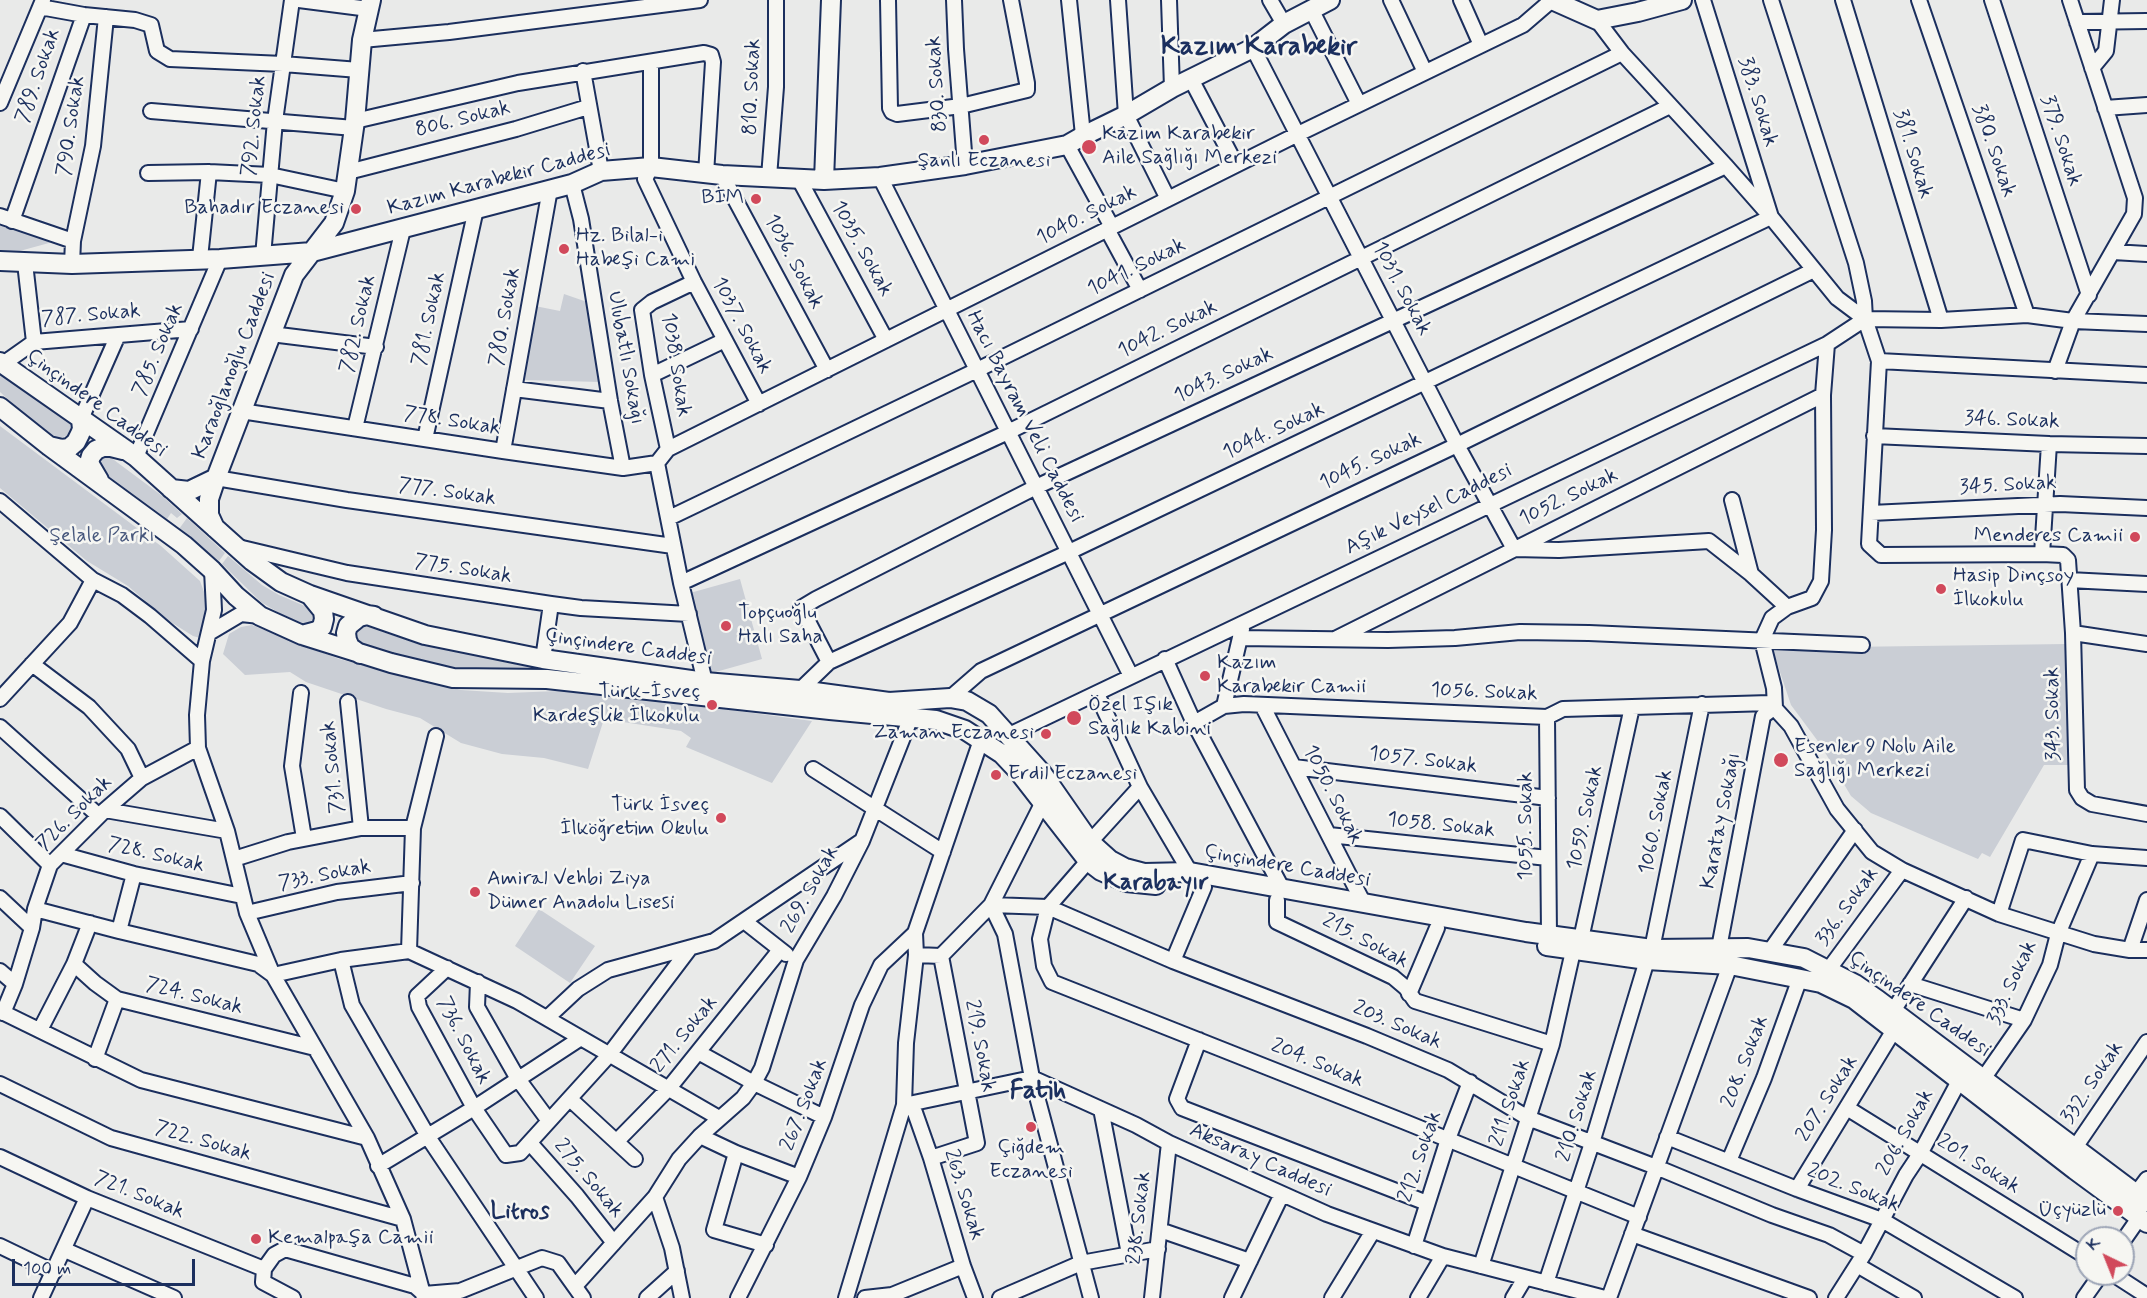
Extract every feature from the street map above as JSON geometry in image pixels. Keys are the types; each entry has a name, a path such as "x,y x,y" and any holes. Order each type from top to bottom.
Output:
{"main road":[{"path":"824,180 831,0"},
{"name":"Kazım Karabekir Caddesi","path":"0,261 72,264 220,259 312,252 572,184 601,171 651,166 714,174 799,179 880,177 965,165 1067,145 1172,88 1253,48 1284,24 1330,0"},
{"path":"1552,0 1598,20 1682,0"},
{"name":"Karaoğlanoğlu Caddesi","path":"217,531 209,515 209,499 216,477 294,275 334,223 345,191 355,124 362,40 370,4"},
{"name":"Çinçindere Caddesi","path":"1,363 132,454 234,546 281,582 310,595 425,635 543,659 705,682 800,690 889,702 950,698 967,701 988,714 1009,735 1042,773 1090,842 1110,860 1125,868 1144,873 1190,872 1280,895 1437,928 1730,965 1821,983 1854,999 2142,1209"},
{"name":"Çinçindere Caddesi","path":"0,406 49,446 184,545 260,616 302,635 391,663 453,678 547,679 830,711 936,720 965,730 1002,754 1043,802 1088,861 1107,874 1126,882 1204,887 1364,904 1549,935 1577,945"},
{"path":"49,446 69,448 80,434 81,420"},
{"path":"101,483 89,463 96,450 111,447 132,454"},
{"path":"171,489 189,491 216,477"},
{"path":"302,635 317,631 322,627 324,619 323,611 310,595"},
{"path":"360,654 350,647 347,640 348,626 359,617 367,615 376,617"},
{"name":"Çinçindere Caddesi","path":"1650,955 1719,948 1770,951 1804,958 1829,969 1893,1011 1972,1084 2074,1149 2142,1209"}],"street":[{"name":"792. Sokak","path":"263,256 275,121 292,0"},
{"path":"299,0 370,4"},
{"path":"362,40 449,32 700,0"},
{"name":"810. Sokak","path":"769,177 776,87 776,0"},
{"path":"888,0 890,108 897,114 961,106 1027,90 1028,83 1011,0"},
{"name":"830. Sokak","path":"954,0 965,165"},
{"path":"1069,0 1083,135"},
{"path":"1118,0 1126,115 1168,198"},
{"path":"1169,0 1172,88"},
{"path":"1270,0 1284,24"},
{"path":"1391,0 1425,72"},
{"path":"1461,0 1481,45"},
{"name":"1040. Sokak","path":"668,449 1168,198 1523,25 1552,0"},
{"name":"383. Sokak","path":"1703,0 1771,217"},
{"path":"1771,0 1856,264 1864,301 1865,320 1879,361 1869,544 1881,555 2042,554 2049,444"},
{"name":"381. Sokak","path":"1843,0 1941,320"},
{"name":"380. Sokak","path":"1919,0 2027,315"},
{"name":"379. Sokak","path":"1992,0 2089,295"},
{"path":"2055,371 2073,321 2134,214 2141,196 2105,108 2070,0"},
{"path":"2092,68 2106,51 2112,0"},
{"path":"0,103 41,3 84,15 135,20 151,25 157,51 170,59 359,70"},
{"path":"1311,9 1359,104"},
{"name":"789. Sokak","path":"6,218 84,15"},
{"name":"790. Sokak","path":"72,264 73,241 93,146 106,17"},
{"path":"1598,20 1622,53 1771,217 1837,298 1865,320 1941,320 2027,315 2073,321 2147,324"},
{"path":"2077,22 2147,21"},
{"name":"1031. Sokak","path":"1253,48 1457,445 1514,549"},
{"path":"151,111 275,121 355,124 518,83 704,53 711,55 713,62 714,174"},
{"name":"1041. Sokak","path":"669,518 977,370 1622,53"},
{"name":"1037. Sokak","path":"651,62 651,166 645,179 694,282 759,404"},
{"path":"583,71 601,171"},
{"path":"1191,79 1236,165"},
{"path":"2105,108 2147,105"},
{"name":"1042. Sokak","path":"681,583 1008,432 1670,106"},
{"name":"806. Sokak","path":"348,172 516,129 588,107"},
{"path":"1067,145 1140,290"},
{"name":"1043. Sokak","path":"829,662 801,608 1036,487 1726,166"},
{"path":"200,258 209,172"},
{"path":"148,173 209,172 270,175 345,191"},
{"name":"1036. Sokak","path":"714,174 827,370"},
{"name":"Hacı Bayram Veli Caddesi","path":"880,177 1131,676"},
{"name":"1035. Sokak","path":"799,179 886,340"},
{"name":"Ulubatlı Sokağı","path":"572,184 581,219 623,468"},
{"name":"780. Sokak","path":"503,452 550,189"},
{"name":"781. Sokak","path":"425,439 476,209"},
{"name":"1044. Sokak","path":"800,690 829,662 1069,552 1771,217"},
{"path":"6,218 73,241"},
{"name":"782. Sokak","path":"355,428 403,229"},
{"path":"2113,252 2147,254"},
{"name":"785. Sokak","path":"132,454 191,329 220,259"},
{"path":"25,263 33,342"},
{"name":"1045. Sokak","path":"950,698 981,671 1457,445 1814,270"},
{"name":"1038. Sokak","path":"668,449 652,375 642,310 652,302 694,282"},
{"name":"Aşık Veysel Caddesi","path":"1009,735 1827,344 1865,320"},
{"name":"787. Sokak","path":"1,363 33,342 191,329"},
{"path":"271,334 376,347"},
{"path":"81,420 118,335"},
{"path":"652,375 725,340"},
{"path":"1827,344 1823,395 1824,530 1821,581 1812,598 1787,607 1772,618 1762,640 1774,688 1775,707 1791,726 1837,809 1872,852 1902,870 1998,914 2094,944 2130,950 2147,950"},
{"path":"1879,361 2147,375"},
{"path":"514,389 610,401"},
{"name":"1052. Sokak","path":"1334,639 1823,395"},
{"name":"778. Sokak","path":"241,411 503,452 623,468 657,463"},
{"name":"346. Sokak","path":"1874,436 2147,446"},
{"path":"668,449 657,463 681,583 705,682"},
{"name":"777. Sokak","path":"216,477 347,500 674,546"},
{"path":"1732,500 1751,574"},
{"path":"0,501 93,580 122,595 202,661"},
{"name":"345. Sokak","path":"1870,513 2060,504 2147,507"},
{"path":"1514,549 1559,550 1709,541 1751,574 1787,607"},
{"name":"775. Sokak","path":"234,546 347,573 551,604 581,608 689,614"},
{"name":"343. Sokak","path":"2042,554 2062,555 2068,561 2073,633 2077,790 2082,798 2092,804 2147,814"},
{"path":"212,570 214,610 202,661 197,715 198,748 227,831 247,913 273,975 367,1138 403,1219 424,1296"},
{"path":"0,699 70,623 93,580"},
{"path":"2069,580 2147,584"},
{"path":"543,659 551,604"},
{"path":"209,633 241,614 260,616"},
{"path":"1224,706 1243,623"},
{"path":"1240,638 1455,638 1520,632 1862,645"},
{"path":"2073,633 2147,644"},
{"path":"1165,659 1194,723 1280,895"},
{"path":"32,664 89,707 128,749 142,778"},
{"path":"301,693 292,766 304,838"},
{"path":"1097,694 1140,787 1190,872"},
{"name":"731. Sokak","path":"348,702 362,828"},
{"name":"1056. Sokak","path":"1194,723 1224,706 1262,705 1547,717 1563,709 1770,703 1775,707"},
{"name":"1060. Sokak","path":"1650,955 1702,704"},
{"name":"1050. Sokak","path":"1262,705 1364,904"},
{"name":"1059. Sokak","path":"1577,945 1632,706"},
{"name":"Karatay Sokağı","path":"1719,948 1763,716 1775,707"},
{"name":"269. Sokak","path":"575,1286 655,1197 679,1159 699,1136 743,1098 754,1083 762,1068 796,960 834,896 862,841 911,717"},
{"name":"1055. Sokak","path":"1547,717 1549,935"},
{"path":"0,727 102,813 227,831"},
{"path":"409,951 413,828 436,736"},
{"path":"846,1298 908,1105 906,1043 916,955 915,933 981,740"},
{"name":"726. Sokak","path":"1,1012 15,984 32,928 35,909 50,865 102,813 142,778 198,748"},
{"name":"1057. Sokak","path":"1294,768 1548,798"},
{"path":"813,769 943,852"},
{"path":"1090,842 1140,787"},
{"path":"916,955 941,956 991,905 1043,802"},
{"path":"0,816 50,865"},
{"path":"234,859 304,838 362,828 413,828"},
{"path":"1770,951 1855,830"},
{"name":"1058. Sokak","path":"1329,835 1548,858"},
{"path":"1998,914 2023,840 2092,854 2147,858"},
{"path":"547,1017 578,989 608,970 714,941 862,841"},
{"name":"728. Sokak","path":"61,854 134,873 242,896"},
{"name":"333. Sokak","path":"1972,1084 2024,1020 2050,965 2058,934 2092,854"},
{"path":"1048,907 1088,861"},
{"name":"336. Sokak","path":"1829,969 1902,870"},
{"path":"119,931 134,873"},
{"name":"733. Sokak","path":"247,913 337,891 412,883"},
{"path":"1173,962 1204,887"},
{"name":"215. Sokak","path":"1280,895 1277,922 1393,977 1406,988 1415,1001 1552,1044"},
{"path":"0,898 32,928"},
{"path":"1893,1011 1966,898"},
{"path":"2130,950 2147,900"},
{"path":"991,905 1005,934 1032,1078 1091,1298"},
{"name":"203. Sokak","path":"991,905 1048,907 1173,962 1367,1036 1448,1070 1528,1118 1772,1215 1829,1235 1914,1298"},
{"name":"204. Sokak","path":"1048,907 1040,939 1044,966 1052,982 1639,1217"},
{"path":"35,909 258,964 273,975 341,960 409,951 547,1017 719,1118"},
{"path":"744,921 796,960"},
{"path":"40,1030 74,964 90,923"},
{"path":"1409,994 1437,928"},
{"name":"267. Sokak","path":"738,1298 799,1177 824,1117 862,1005 881,965 915,933"},
{"name":"211. Sokak","path":"1481,1266 1552,1044 1577,945"},
{"path":"474,1108 506,1155 520,1154 609,1055 690,948"},
{"name":"271. Sokak","path":"617,1142 669,1088 780,950"},
{"name":"210. Sokak","path":"1546,1283 1650,955"},
{"name":"219. Sokak","path":"931,1158 977,1143 941,956"},
{"path":"341,960 352,1005 427,1136 536,1298"},
{"name":"724. Sokak","path":"74,964 117,999 315,1048"},
{"path":"1607,1298 1639,1217 1730,965"},
{"name":"736. Sokak","path":"447,968 417,996 419,1007 474,1108"},
{"path":"0,971 15,984"},
{"name":"208. Sokak","path":"1729,1161 1764,1078 1800,978"},
{"path":"477,982 477,1007 518,1079 549,1121"},
{"path":"1910,984 2024,1020"},
{"path":"95,1059 117,999"},
{"path":"1,1012 141,1080 367,1138"},
{"name":"207. Sokak","path":"1797,1190 1894,1030"},
{"path":"378,1167 581,1038"},
{"path":"1199,1040 1177,1099 1182,1108 1427,1203"},
{"name":"332. Sokak","path":"2074,1149 2147,1042"},
{"path":"698,1052 754,1083 824,1117"},
{"path":"908,1105 966,1090 1032,1078"},
{"name":"Aksaray Caddesi","path":"1032,1078 1327,1214 1443,1256 1607,1298"},
{"name":"212. Sokak","path":"1414,1246 1448,1139 1470,1082"},
{"name":"722. Sokak","path":"0,1084 111,1138 403,1219"},
{"name":"206. Sokak","path":"1836,1298 1861,1260 1906,1175 1972,1084"},
{"path":"570,1099 635,1159"},
{"name":"263. Sokak","path":"908,1105 931,1158 963,1266 975,1298"},
{"name":"201. Sokak","path":"1847,1108 2075,1250"},
{"path":"1101,1110 1129,1254"},
{"path":"699,1136 799,1177"},
{"name":"202. Sokak","path":"1667,1137 1797,1190 1882,1220 2015,1298"},
{"name":"275. Sokak","path":"530,1143 577,1196 614,1243"},
{"name":"238. Sokak","path":"1152,1298 1169,1143"},
{"path":"736,1153 714,1230 766,1245"},
{"name":"721. Sokak","path":"0,1157 87,1198 264,1269"},
{"path":"2132,1226 2142,1209 2147,1179"},
{"path":"1232,1298 1282,1194"},
{"path":"655,1197 672,1248 682,1298"},
{"path":"40,1298 65,1250 87,1198"},
{"path":"1160,1230 1250,1261"},
{"path":"1332,1298 1373,1231"},
{"path":"1632,1234 1809,1298"},
{"path":"0,1246 54,1272"},
{"path":"293,1298 263,1282 264,1269 274,1255 285,1249 415,1286 424,1296"},
{"path":"999,1298 1081,1263 1158,1249"},
{"path":"65,1250 174,1298"},
{"path":"1418,1298 1443,1256"},
{"path":"424,1296 460,1291 542,1258 558,1263 582,1298"},
{"path":"865,1298 892,1294 963,1266"},
{"path":"647,1298 677,1271"},
{"path":"1513,1298 1525,1278"},
{"path":"2132,1286 2147,1296"}],"green space":[{"path":"0,216 60,240 16,252 0,250"},
{"path":"564,294 587,302 601,382 522,380 535,306 560,311"},
{"path":"0,374 67,419 72,426 71,434 57,439 47,434 0,392"},
{"name":"Şelale Parkı","path":"0,426 161,546 200,581 207,600 200,638 166,619 128,586 87,561 0,488"},
{"path":"103,457 110,457 161,495 182,514 177,518 171,513 167,519 103,472 99,464"},
{"path":"187,518 225,553 219,561 179,529"},
{"path":"228,556 262,585 312,609 317,614 315,622 306,625 289,619 261,602 222,564"},
{"name":"Topçuoğlu Halı Saha","path":"740,579 762,659 712,673 690,593"},
{"path":"252,625 339,659 461,690 508,693 583,690 812,721 772,783 686,747 691,738 681,731 604,719 588,769 544,758 502,754 461,743 420,718 306,682 290,672 245,675 223,654 229,634 241,627"},
{"path":"362,625 422,645 538,667 537,670 472,670 418,660 359,643 355,636 356,631"},
{"path":"2066,644 2077,765 2044,765 1990,857 1982,853 1978,859 1871,813 1851,796 1820,744 1791,705 1772,648"},
{"path":"539,909 595,946 570,983 515,946"}],"place":[{"name":"Şanlı Eczanesi","path":"984,140"},
{"name":"Kazım Karabekir Aile Sağlığı Merkezi","path":"1089,147"},
{"name":"BİM","path":"756,199"},
{"name":"Bahadır Eczanesi","path":"356,209"},
{"name":"Hz. Bilal-i Habeşi Cami","path":"564,249"},
{"name":"Menderes Camii","path":"2135,537"},
{"name":"Hasip Dinçsoy İlkokulu","path":"1941,589"},
{"name":"Topçuoğlu Halı Saha","path":"726,626"},
{"name":"Kazım Karabekir Camii","path":"1205,676"},
{"name":"Türk-İsveç Kardeşlik İlkokulu","path":"712,705"},
{"name":"Özel Işık Sağlık Kabini","path":"1074,718"},
{"name":"Zaman Eczanesi","path":"1046,734"},
{"name":"Esenler 9 Nolu Aile Sağlığı Merkezi","path":"1781,760"},
{"name":"Erdil Eczanesi","path":"996,775"},
{"name":"Türk İsveç İlköğretim Okulu","path":"721,818"},
{"name":"Amiral Vehbi Ziya Dümer Anadolu Lisesi","path":"475,892"},
{"name":"Çiğdem Eczanesi","path":"1031,1127"},
{"name":"Üçyüzlü","path":"2118,1211"},
{"name":"Kemalpaşa Camii","path":"256,1239"}],"district":[{"name":"Kazım Karabekir","path":"1259,48"},
{"name":"Karabayır","path":"1156,884"},
{"name":"Fatih","path":"1038,1092"},
{"name":"Litros","path":"520,1213"}]}
